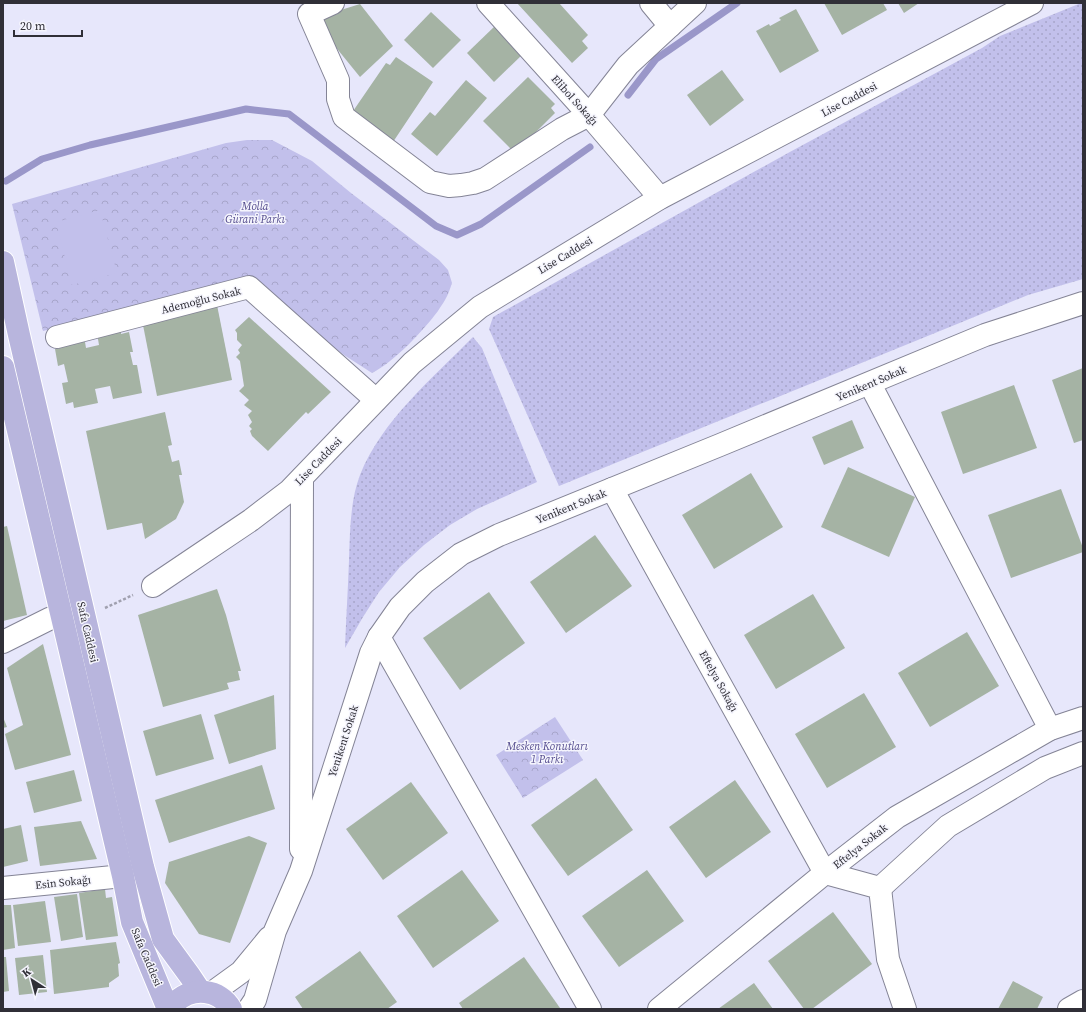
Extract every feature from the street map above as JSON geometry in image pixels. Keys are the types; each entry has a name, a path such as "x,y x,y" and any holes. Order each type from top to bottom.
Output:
{"main road":[{"name":"Safa Caddesi","path":"3,262 18,335 143,867 163,939 206,992 223,999 231,1009"},
{"name":"Safa Caddesi","path":"3,367 123,876 132,922 169,1009"},
{"path":"169,1009 176,1001 186,995 206,992"}],"street":[{"path":"333,3 309,14 338,80 338,99 344,117 430,182 449,186 473,183 485,179 562,129 589,115 628,65 696,3"},
{"name":"Elibol Sokağı","path":"488,3 589,115 660,198"},
{"path":"651,3 670,26"},
{"name":"Lise Caddesi","path":"153,586 251,520 289,491 412,363 480,307 660,198 1032,3"},
{"name":"Ademoğlu Sokak","path":"58,337 249,287 376,400"},
{"name":"Yenikent Sokak","path":"249,1009 255,1000 275,931 301,871 371,653 379,637 400,607 425,582 461,554 499,535 870,384 985,335 1083,303"},
{"path":"870,384 1050,729"},
{"path":"301,871 302,478"},
{"name":"Eftelya Sokağı","path":"612,489 825,873"},
{"path":"3,642 62,614"},
{"path":"379,637 590,1009"},
{"name":"Eftelya Sokak","path":"659,1009 825,873 897,817 1050,729 1083,718"},
{"path":"880,888 948,826 1045,768 1083,753"},
{"path":"825,873 880,888"},
{"name":"Esin Sokağı","path":"3,888 123,876"},
{"path":"880,888 888,959 905,1009"},
{"name":"Yenikent Sokak","path":"206,992 240,972 275,931"},
{"path":"1069,1009 1083,1001"}],"path":[{"path":"85,618 153,586"}],"green space":[{"path":"1083,3 1083,279 1028,295 559,486 489,329 493,317 788,153 982,48 1000,36"},
{"name":"Molla Gürani Parkı","path":"247,140 272,140 312,161 351,193 439,260 448,270 452,283 446,298 432,319 399,354 372,373 344,355 270,299 176,297 43,331 12,204 226,143"},
{"path":"100,210 117,273 72,285 56,222"},
{"path":"473,337 482,348 537,482 477,509 450,525 424,545 400,567 379,592 345,648 351,517 354,495 360,475 369,455 395,418 409,401"},
{"name":"Mesken Konutları 1 Parkı","path":"555,717 583,760 523,798 496,755"}],"building":[{"path":"517,3 559,3 588,35 582,41 588,48 572,63"},
{"path":"824,3 883,3 887,10 842,35"},
{"path":"898,3 919,3 904,13"},
{"path":"360,4 393,46 360,77 317,24 328,14"},
{"path":"796,9 819,51 780,73 756,31 781,20 779,18"},
{"path":"431,12 461,40 433,68 404,40"},
{"path":"496,25 523,54 494,82 467,53"},
{"path":"396,57 433,82 391,145 349,117 386,63 390,65"},
{"path":"722,70 744,100 710,126 687,95"},
{"path":"528,77 555,104 551,108 555,113 515,153 483,121"},
{"path":"466,80 487,98 437,156 411,134 430,112 435,116"},
{"path":"217,305 232,380 157,396 142,320"},
{"path":"249,317 331,392 308,414 306,412 268,451 252,436 250,431 252,429 249,426 252,422 248,415 252,411 244,405 249,400 239,391 244,386 240,361 236,357 240,353 238,350 242,345 237,340 237,333 235,330"},
{"path":"121,331 121,334 129,332 133,352 130,352 133,365 137,365 142,393 113,399 110,386 95,389 98,403 74,408 73,402 66,404 62,383 68,382 64,364 58,366 55,349 59,348 58,342 84,336 86,348 99,345 97,333"},
{"path":"1083,368 1083,440 1074,443 1052,380"},
{"path":"1014,385 1037,448 963,474 941,412"},
{"path":"165,412 172,445 168,446 172,462 179,460 182,475 179,475 184,502 176,519 145,539 142,523 107,530 86,431"},
{"path":"852,420 864,448 824,465 812,437"},
{"path":"848,467 915,497 889,557 821,527"},
{"path":"751,473 783,527 714,569 682,515"},
{"path":"1061,489 1083,548 1083,552 1011,578 988,515"},
{"path":"7,526 27,615 3,621 3,527"},
{"path":"595,535 632,586 566,633 530,582"},
{"path":"217,589 226,615 241,671 238,671 240,680 227,683 229,689 163,707 138,615"},
{"path":"489,592 525,643 460,690 423,638"},
{"path":"813,594 845,648 776,689 744,635"},
{"path":"967,632 999,686 930,727 898,673"},
{"path":"43,644 71,755 15,770 5,734 23,725 7,668"},
{"path":"864,693 896,747 827,788 795,734"},
{"path":"274,695 276,749 229,764 214,715"},
{"path":"201,714 214,759 156,776 143,731"},
{"path":"3,717 7,727 3,728"},
{"path":"262,765 275,809 169,843 155,800"},
{"path":"74,770 82,801 34,813 26,782"},
{"path":"596,778 633,830 568,876 531,825"},
{"path":"735,780 771,832 706,878 669,827"},
{"path":"411,782 448,833 383,880 346,829"},
{"path":"81,821 97,859 40,866 34,827"},
{"path":"21,825 28,861 3,867 3,829"},
{"path":"249,836 267,843 230,943 199,934 165,883 169,862"},
{"path":"462,870 499,921 433,968 397,916"},
{"path":"647,870 684,921 619,967 582,916"},
{"path":"105,889 106,898 112,897 118,936 86,940 79,893"},
{"path":"77,894 83,937 61,941 54,897"},
{"path":"45,901 51,942 18,946 13,905"},
{"path":"3,905 11,905 15,948 3,950"},
{"path":"833,912 872,964 812,1009 804,1009 768,961"},
{"path":"116,942 120,963 118,964 119,976 109,983 109,987 54,994 50,950"},
{"path":"360,951 397,1002 387,1009 303,1009 295,997"},
{"path":"43,955 47,992 19,995 15,958"},
{"path":"3,957 6,957 9,991 3,992"},
{"path":"524,957 560,1008 463,1009 459,1003"},
{"path":"1013,981 1043,997 1037,1009 998,1009"},
{"path":"754,983 773,1009 718,1009"}],"waterway":[{"path":"628,95 656,59 737,3"},
{"path":"6,181 42,159 90,145 246,109 289,114 436,226 457,235 481,224 590,147"}]}
